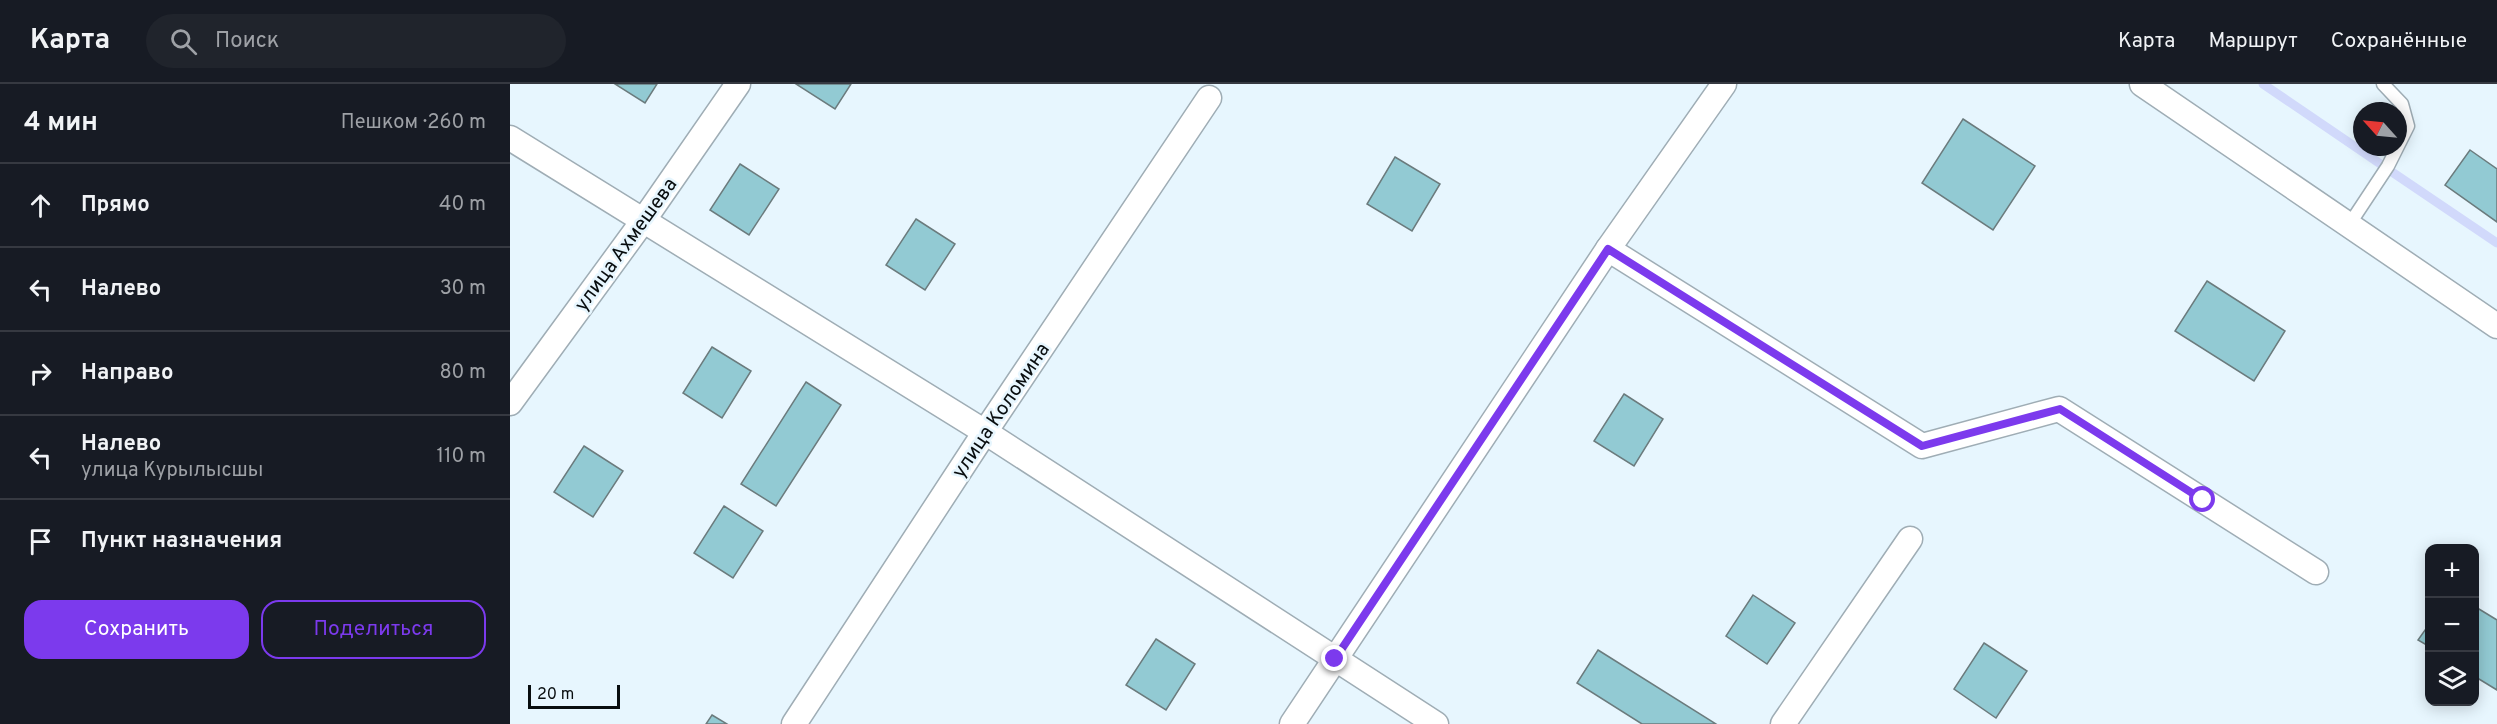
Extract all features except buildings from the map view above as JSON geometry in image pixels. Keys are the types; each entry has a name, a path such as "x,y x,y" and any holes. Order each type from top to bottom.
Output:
{"street":[{"name":"улица Ахмешева","path":"510,403 643,221 738,84"},
{"path":"1292,724 1608,249 1724,84"},
{"path":"2142,84 2497,326"},
{"name":"улица Коломина","path":"794,724 985,432 1209,98"},
{"path":"510,138 985,432 1436,724"},
{"path":"1608,249 1922,446 2060,409 2316,572"},
{"path":"1783,724 1910,539"}],"lane":[{"path":"2349,225 2388,166 2408,126 2402,104 2383,84"}],"waterway":[{"path":"2263,84 2382,165"},
{"path":"2392,172 2497,243"}],"route":[{"path":"1335,659 1608,249 1922,446 2060,409 2203,500"}]}
